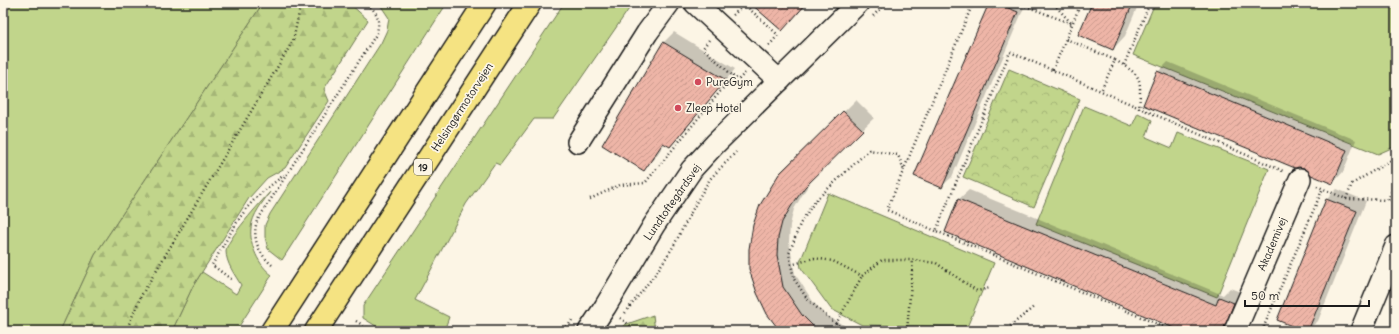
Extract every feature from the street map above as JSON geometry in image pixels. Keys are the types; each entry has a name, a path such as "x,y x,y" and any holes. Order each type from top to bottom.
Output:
{"highway":[{"path":"272,331 485,3"},
{"name":"Helsingørmotorvejen","path":"316,331 530,3"}],"street":[{"path":"578,142 647,33 669,3"},
{"path":"695,3 756,60 780,80"},
{"name":"Lundtoftegårdsvej","path":"589,331 654,225 692,169 715,144 780,80 865,10"},
{"name":"Akademivej","path":"1235,331 1300,179"},
{"path":"1361,331 1396,246"}],"path":[{"path":"126,331 141,296 293,41 301,3"},
{"path":"272,265 263,255 257,244 255,233 256,227 261,214 377,33 379,21 374,10 366,3"},
{"path":"590,199 620,185 645,183 733,76 738,80 778,35 743,3"},
{"path":"865,10 886,3"},
{"path":"973,3 887,210 1174,331"},
{"path":"1018,3 1072,24"},
{"path":"1053,3 1072,24"},
{"path":"1053,70 1081,3"},
{"path":"1124,65 1150,3"},
{"path":"1066,39 1115,60 1132,70 1138,76 1141,83 1139,109"},
{"path":"936,231 1010,52 1300,179 1324,188 1346,199 1396,200"},
{"path":"1101,91 1115,60"},
{"path":"854,331 836,324 808,300 794,278 789,254 800,224 815,201 869,150 898,155 904,170"},
{"path":"616,325 656,273 673,247 710,179 736,151"},
{"path":"1346,199 1352,184 1396,157"},
{"path":"231,279 212,265 239,221 254,200 269,186 286,174"},
{"path":"1388,200 1396,180"},
{"path":"1262,331 1324,188"},
{"path":"792,265 814,258 833,261 862,276"},
{"path":"836,324 862,276 882,260 913,260 936,263 977,290 990,288"},
{"path":"907,331 913,260"},
{"path":"1004,331 1035,306"},
{"path":"356,321 372,331"},
{"path":"554,331 568,326"},
{"path":"628,331 631,326"},
{"path":"1264,327 1273,331"}],"green space":[{"path":"3,3 263,3 95,255 60,331 3,331"},
{"path":"263,3 349,3 368,20 324,89 329,101 285,168 267,178 249,198 193,286 172,331 60,331 95,255"},
{"path":"379,3 447,3 282,260 268,249 265,237 265,225 270,214 381,43 387,30 389,18"},
{"path":"564,3 633,3 553,119 534,119 500,165 495,163 466,204 415,300 449,317 444,331 384,331 363,318 363,306"},
{"path":"1155,3 1396,3 1396,146 1378,154 1133,55"},
{"path":"1009,69 1080,99 1034,207 963,177"},
{"path":"1084,106 1132,126 1138,113 1152,120 1146,137 1172,148 1178,133 1269,169 1217,297 1036,224"},
{"path":"270,192 253,218 251,235 253,248 259,261 272,275 236,331 172,331 193,286 202,272 236,294 241,285 231,269 226,251 232,239 245,221"},
{"path":"828,193 994,263 967,327 862,325 831,309 801,268 800,262"},
{"path":"653,315 655,331 620,331 624,325"}],"building":[{"path":"750,3 807,3 782,31"},
{"path":"989,3 996,3 1018,12 942,188 914,176"},
{"path":"1092,3 1133,3 1113,50 1078,35"},
{"path":"663,42 726,80 670,147 663,143 644,171 602,145"},
{"path":"1157,71 1347,150 1333,184 1311,175 1304,168 1295,168 1143,105"},
{"path":"843,111 863,130 805,187 782,222 778,238 777,255 783,287 802,315 818,331 780,331 767,314 757,293 749,269 749,249 753,225 760,205 779,174"},
{"path":"958,199 1216,305 1219,297 1234,303 1223,331 1181,331 945,232"},
{"path":"1326,199 1357,211 1308,331 1304,331 1277,320"}],"place":[{"name":"PureGym","path":"698,82"},
{"name":"Zleep Hotel","path":"678,108"}]}
